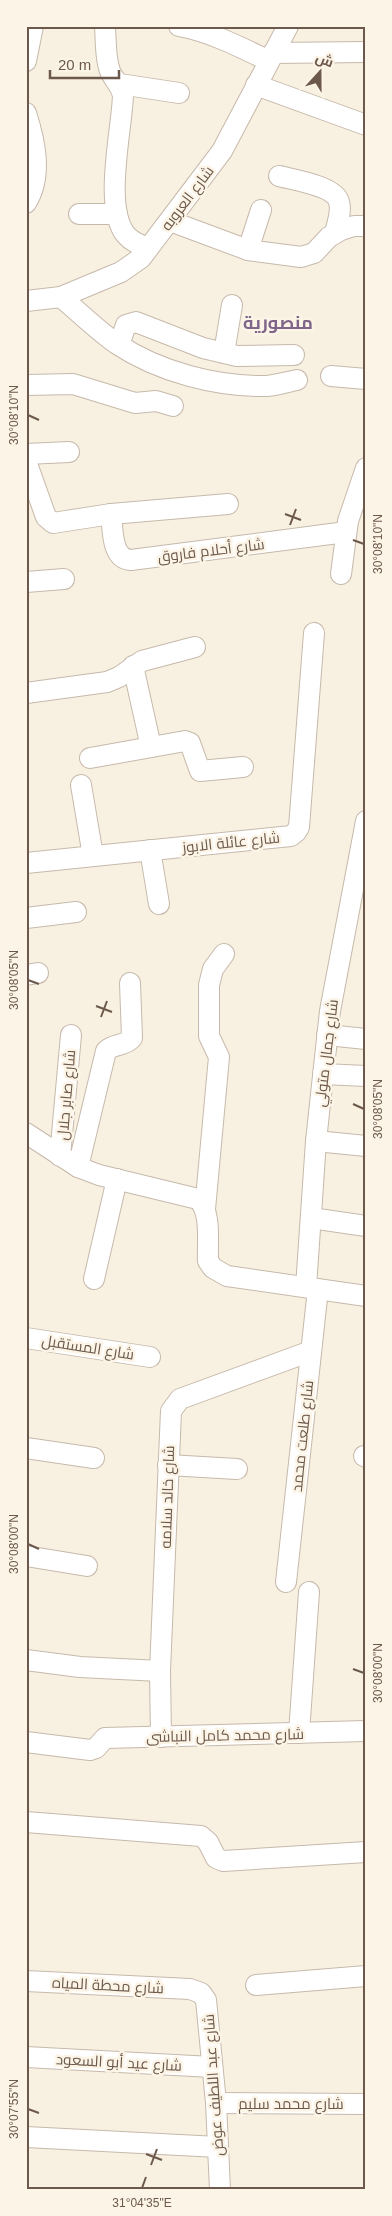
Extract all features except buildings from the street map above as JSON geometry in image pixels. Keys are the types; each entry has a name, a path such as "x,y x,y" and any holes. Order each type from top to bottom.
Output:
{"street":[{"path":"26,61 33,26"},
{"path":"105,26 109,68 115,80 120,84 179,93"},
{"path":"179,26 194,29 271,57 366,52"},
{"name":"شارع العروبه","path":"26,301 61,297 120,272 141,258 222,151 288,26"},
{"path":"120,84 122,106 113,190 117,214 125,234 136,244 148,248"},
{"path":"256,85 366,125"},
{"path":"26,113 34,138 36,159 36,178 26,203"},
{"path":"279,176 333,193 340,207 335,233"},
{"path":"248,250 261,210"},
{"path":"79,214 117,214"},
{"path":"170,221 248,250 301,257 308,256 314,252 335,233 354,226 366,226"},
{"path":"61,297 119,345 163,367 209,381 269,386 297,380"},
{"path":"224,353 232,305"},
{"path":"119,345 126,325 136,322 182,341 237,356 294,355"},
{"path":"331,376 366,379"},
{"path":"26,385 73,384 136,403 156,401 173,406"},
{"path":"26,454 69,452"},
{"path":"26,461 46,517 58,524 111,514 228,504"},
{"path":"341,574 346,532 355,495 366,468"},
{"name":"شارع أحلام فاروق","path":"111,514 117,553 123,558 131,560 346,532"},
{"path":"26,582 64,579"},
{"name":"شارع عائلة الابوز","path":"26,863 291,836 299,826 314,633"},
{"path":"26,693 107,682 119,677 133,666 155,656 195,647"},
{"path":"133,666 152,747"},
{"path":"90,758 185,741 190,743 200,770 243,767"},
{"path":"81,785 92,856"},
{"name":"شارع جمال متولي","path":"312,1288 311,1218 316,1141 327,1035 330,1011 357,917 366,821"},
{"path":"150,850 159,904"},
{"path":"26,918 76,912"},
{"path":"224,954 213,969 209,980 209,1036 220,1057 205,1209 208,1261 213,1268 228,1276 366,1296"},
{"path":"78,1167 106,1051 110,1047 127,1043 132,1038 130,983"},
{"name":"شارع صابر جلال","path":"60,1156 71,1034"},
{"path":"327,1035 366,1039"},
{"path":"323,1074 366,1076"},
{"path":"26,1133 78,1167 117,1179 193,1197 205,1209"},
{"path":"316,1141 366,1146"},
{"path":"94,1278 117,1179"},
{"path":"311,1218 366,1226"},
{"name":"شارع طلعت محمد","path":"286,1582 311,1351 312,1288"},
{"name":"شارع المستقبل","path":"26,1338 150,1357"},
{"name":"شارع خالد سلامه","path":"161,1737 160,1670 171,1411 180,1399 311,1351"},
{"path":"26,1448 94,1458"},
{"path":"168,1464 237,1469"},
{"path":"26,1556 87,1566"},
{"path":"300,1734 309,1592"},
{"path":"26,1660 80,1667 160,1670"},
{"name":"شارع محمد كامل النباشى","path":"26,1742 90,1750 96,1748 105,1738 366,1731"},
{"path":"26,1822 201,1836 208,1842 216,1858 223,1862 366,1852"},
{"path":"256,1985 366,1976"},
{"name":"شارع محطة المياه","path":"26,1981 190,1989"},
{"name":"شارع عبد اللطيف عوض","path":"190,1989 200,1993 206,2000 216,2103 220,2190"},
{"name":"شارع عيد أبو السعود","path":"26,2057 212,2067"},
{"name":"شارع محمد سليم","path":"216,2103 366,2104"},
{"path":"26,2138 218,2148"}],"district":[{"name":"منصورية","path":"278,323"}]}
